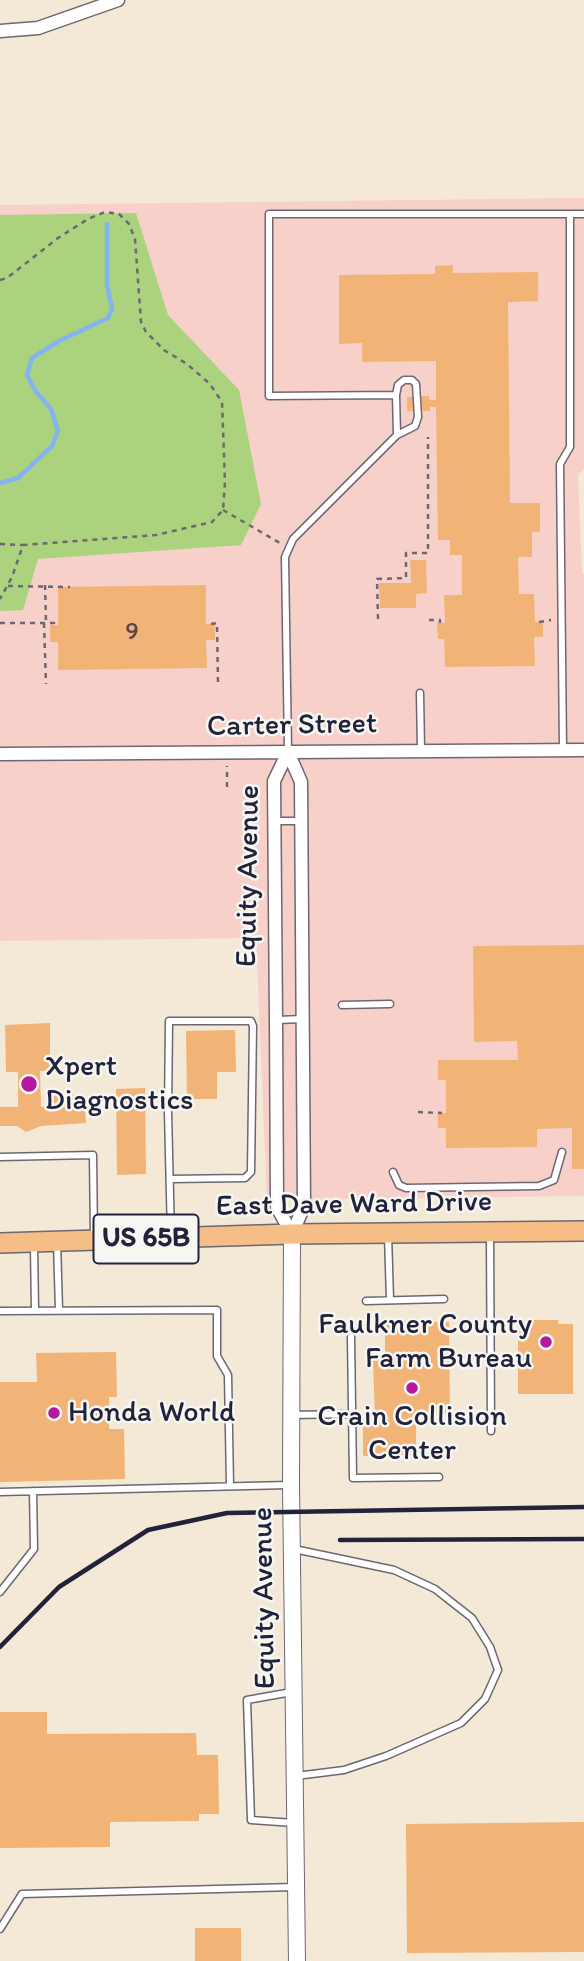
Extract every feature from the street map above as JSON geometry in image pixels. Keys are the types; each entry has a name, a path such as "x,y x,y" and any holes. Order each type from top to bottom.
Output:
{"main road":[{"name":"East Dave Ward Drive","path":"0,1243 292,1234 584,1231"}],"street":[{"path":"0,31 38,29 118,0"},
{"name":"Carter Street","path":"0,754 584,750"},
{"name":"Equity Avenue","path":"288,752 301,782 303,1019 304,1206 292,1234 291,1485 297,1961"},
{"name":"Equity Avenue","path":"288,752 274,781 277,1207 292,1234"}],"lane":[{"path":"396,395 270,396 269,214 584,214"},
{"path":"563,750 560,464 570,447 570,214"},
{"path":"288,752 285,557 293,539 397,435 415,426 418,417 416,384 412,380 404,380 398,385 397,435"},
{"path":"420,692 421,751"},
{"path":"274,821 301,821"},
{"path":"342,1004 390,1004"},
{"path":"276,1020 303,1019"},
{"path":"170,1179 245,1178 251,1172 251,1021 169,1021 170,1179 172,1238"},
{"path":"393,1172 399,1185 405,1188 539,1186 554,1180 562,1152"},
{"path":"0,1157 93,1155 94,1240"},
{"path":"490,1232 491,1431"},
{"path":"388,1233 390,1300"},
{"path":"57,1241 59,1310"},
{"path":"34,1242 35,1310"},
{"path":"366,1301 444,1300"},
{"path":"0,1311 217,1310 217,1356 228,1375 230,1486"},
{"path":"351,1337 353,1478 439,1477"},
{"path":"292,1415 352,1414"},
{"path":"0,1492 291,1485"},
{"path":"0,1592 34,1549 33,1491"},
{"path":"292,1548 394,1570 435,1589 472,1618 490,1647 498,1671 485,1699 461,1723 386,1756 344,1770 295,1776"},
{"path":"294,1692 247,1700 251,1820 296,1823"},
{"path":"0,1929 22,1894 297,1887"}],"path":[{"path":"0,281 88,219 105,212 119,214 129,224 135,239 141,322 146,332 164,350 187,364 211,384 222,402 225,482 223,510 212,522 156,536 23,545 0,544"},
{"path":"378,619 377,579 406,578 406,553 428,553 428,437"},
{"path":"223,510 280,542"},
{"path":"0,599 8,586 23,545"},
{"path":"45,585 46,684"},
{"path":"8,586 70,587"},
{"path":"429,620 440,620 440,623"},
{"path":"540,622 551,620"},
{"path":"0,623 54,625"},
{"path":"211,624 217,623 218,683"},
{"path":"418,1112 442,1113"}],"shaded area":[{"path":"584,198 584,469 578,475 584,574 584,1196 267,1200 256,938 0,941 0,205"}],"green space":[{"path":"136,213 168,315 239,390 261,504 241,545 38,559 23,610 0,611 0,215"}],"building":[{"path":"453,265 453,273 538,272 538,301 508,302 510,503 540,503 540,532 532,532 532,557 518,557 519,594 534,594 535,622 543,622 543,637 534,637 535,666 445,667 444,639 438,639 437,623 445,623 444,595 462,595 462,555 450,555 450,540 438,540 436,407 430,407 430,411 407,411 407,397 429,396 429,400 436,400 436,361 362,362 362,343 339,344 339,275 435,274 435,266"},
{"path":"410,560 426,560 427,593 416,594 416,608 380,608 379,583 411,583"},
{"path":"206,585 206,624 215,624 215,640 206,640 207,668 58,670 58,642 50,642 50,625 58,625 58,587"},
{"path":"584,945 584,1169 572,1169 572,1128 537,1129 537,1147 446,1148 446,1128 438,1128 438,1113 446,1113 446,1080 438,1080 438,1060 518,1060 517,1041 474,1042 473,946"},
{"name":"Xpert Diagnostics","path":"50,1023 50,1071 40,1071 41,1107 50,1106 49,1096 84,1095 86,1123 41,1126 26,1132 17,1126 0,1126 0,1107 18,1107 18,1072 6,1072 5,1025"},
{"path":"235,1030 236,1072 217,1072 217,1099 187,1099 186,1031"},
{"path":"145,1088 146,1174 117,1175 116,1089"},
{"name":"Faulkner County Farm Bureau","path":"532,1320 558,1320 558,1324 573,1324 573,1394 518,1394 518,1325 532,1325"},
{"name":"Crain Collision Center","path":"385,1321 449,1322 450,1415 416,1416 416,1455 363,1456 363,1417 375,1417 373,1360 385,1360"},
{"name":"Honda World","path":"116,1352 117,1397 109,1397 109,1429 124,1429 125,1479 0,1482 0,1382 37,1382 36,1353"},
{"path":"0,1712 47,1712 47,1734 196,1733 197,1755 218,1755 219,1814 199,1814 199,1821 110,1822 110,1847 0,1848"},
{"path":"584,1822 584,1952 407,1953 406,1824"},
{"path":"195,1928 241,1928 241,1961 195,1961"}],"waterway":[{"path":"0,483 18,478 52,446 58,431 51,409 36,392 27,375 32,358 59,341 108,318 112,309 107,285 107,224"}],"railway":[{"path":"0,1647 59,1587 148,1530 227,1513 584,1507"},
{"path":"340,1540 584,1539"}],"place":[{"name":"Xpert Diagnostics","path":"29,1084"},
{"name":"Faulkner County Farm Bureau","path":"546,1342"},
{"name":"Crain Collision Center","path":"412,1388"},
{"name":"Honda World","path":"54,1413"}]}
